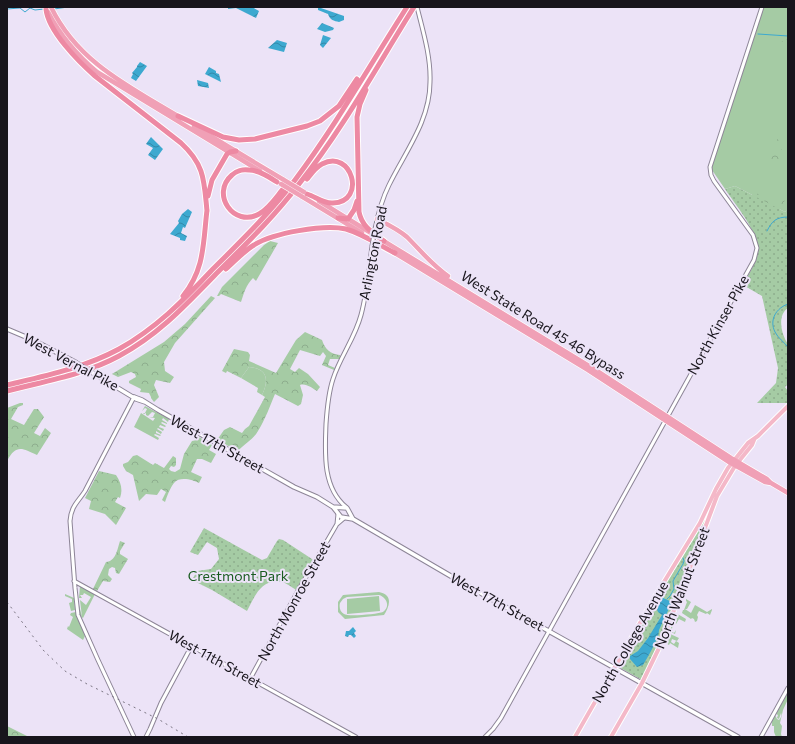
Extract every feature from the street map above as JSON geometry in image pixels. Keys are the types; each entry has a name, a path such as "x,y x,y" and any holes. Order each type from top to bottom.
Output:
{"highway":[{"path":"7,385 63,371 93,361 125,346 155,326 181,302 255,226 285,192 329,131 407,7"},
{"path":"276,212 324,150 416,8"},
{"path":"48,9 54,13 74,43 97,65 115,78 236,151 280,182"},
{"path":"48,9 58,29 69,45 97,72 280,182"},
{"path":"48,9 54,27 63,42 86,68 181,143 193,155 204,179 207,211"},
{"path":"178,116 219,136 239,140 255,139 313,124 325,118 339,106 384,43"},
{"path":"384,241 367,228 362,222 359,212 357,126 358,111 363,96 387,51"},
{"path":"229,152 236,151"},
{"path":"155,326 162,316 183,296 196,277 202,257 211,183 229,152"},
{"path":"190,302 276,212 322,164 330,161 339,162 347,167 351,173 353,182 352,190 347,197 340,202 327,203 304,194 280,182 254,171 245,170 239,171 232,175 226,183 223,192 224,201 229,210 239,216 250,217 259,214 263,211 307,163"},
{"path":"338,218 348,219 354,210 357,202 358,183"},
{"name":"West State Road 45 46 Bypass","path":"304,194 338,218 667,418"},
{"name":"West State Road 45 46 Bypass","path":"304,194 348,219 574,356 734,463 767,478 771,483 788,493"},
{"path":"377,219 399,231 428,260 452,279 456,285"},
{"path":"7,391 66,377 94,368 129,351 159,331 246,250 258,242 275,236 321,228 339,228 357,233 395,253"},
{"path":"491,311 498,310"},
{"path":"566,356 574,356"}],"main road":[{"name":"West Vernal Pike","path":"7,329 33,340 134,396"},
{"name":"West 17th Street","path":"134,396 138,400 294,487 313,495 333,507 338,513"},
{"name":"North Walnut Street","path":"611,737 642,683 662,642 717,496 734,463 752,446 754,440 788,406"},
{"name":"North College Avenue","path":"576,737 658,592 700,523 716,489 734,463"},
{"name":"West 17th Street","path":"333,507 340,508"},
{"path":"346,507 349,513 348,516 344,518 338,513 340,508 346,507"},
{"name":"West 17th Street","path":"349,513 353,520"},
{"name":"West 17th Street","path":"344,518 353,520 738,737"}],"street":[{"name":"North Kinser Pike","path":"486,736 499,721 756,255 756,245 753,235 716,185 711,176 710,167 762,7"},
{"name":"Arlington Road","path":"340,508 339,501 330,484 326,463 326,428 329,394 336,370 354,334 361,316 375,229 385,194 418,132 428,104 430,69 426,46 416,8"},
{"path":"134,396 85,491 74,504 70,521 78,614 134,737"},
{"name":"Arlington Road","path":"339,501 346,507"},
{"name":"North Monroe Street","path":"337,524 338,513"},
{"name":"North Monroe Street","path":"250,679 337,524 344,518"},
{"name":"West 11th Street","path":"74,581 356,737"},
{"path":"146,737 161,703 192,646"},
{"path":"761,737 788,688"}],"green space":[{"path":"763,7 788,7 788,209 785,212 735,186 725,189 712,170 712,165"},
{"path":"788,39 788,52 778,52 782,48 781,42"},
{"path":"777,139 780,141 782,149 781,153 785,162 784,164 778,165 777,162 773,163 765,159 766,153 774,146 775,140"},
{"path":"735,186 785,212 788,209 788,308 782,315 781,325 788,344 788,384 785,387 788,391 788,403 757,403 776,383 778,368 762,296 743,285 756,260 758,244 751,228 725,189"},
{"path":"766,192 776,200 782,196 787,197 778,212 747,196"},
{"path":"270,241 278,243 256,281 253,278 249,283 241,302 221,294 217,296 222,287 264,245"},
{"path":"211,296 215,298 175,343 164,362 165,371 174,377 170,383 156,380 154,385 159,397 154,402 149,393 140,392 141,389 129,383 129,381 136,377 135,374 131,372 118,377 112,374 164,342 185,324"},
{"path":"305,332 322,340 328,350 333,354 340,355 341,357 340,359 330,359 328,365 335,368 334,370 322,365 326,356 323,352 320,356 300,350 290,369 295,372 299,368 308,374 320,387 317,391 307,385 300,385 303,395 301,404 298,406 275,394 258,431 254,437 238,451 217,440 224,430 230,427 242,433 249,426 265,397 262,395 266,385 266,380 265,376 260,370 249,367 241,378 227,371 226,373 222,371 234,349 248,352 250,355 249,361 276,373 296,340"},
{"path":"249,367 260,370 265,376 266,385 262,395 257,392 258,388 241,378"},
{"path":"23,403 23,405 18,407 11,419 24,425 34,409 38,409 44,417 34,433 40,436 45,428 51,433 37,455 20,449 13,452 7,461 7,408"},
{"path":"145,406 169,419 168,422 163,418 162,420 167,423 162,422 161,423 166,426 160,425 159,427 164,429 163,431 158,428 157,429 162,432 161,434 156,431 156,433 161,435 160,436 154,435 159,438 158,440 134,427 141,413 153,421 155,418 149,417 153,417 155,413 152,412 148,416 146,413 144,414 143,413 145,413 147,409 145,408 142,411"},
{"path":"199,437 212,445 209,450 216,454 211,463 202,459 197,459 191,472 202,477 199,483 183,479 177,481 174,483 165,502 162,500 166,492 161,489 157,495 146,494 139,501 133,475 126,471 123,464 128,462 133,456 137,455 153,465 155,463 164,468 173,456 176,458 176,465 174,467 171,466 169,469 175,472 180,469 184,454 192,441 197,440"},
{"path":"99,471 116,475 120,483 121,495 115,502 126,508 116,525 105,514 89,509 91,501 85,498"},
{"path":"715,496 666,630 642,680 617,666"},
{"name":"Crestmont Park","path":"204,528 262,560 267,558 279,539 283,540 315,561 296,590 282,582 275,581 264,585 256,594 247,611 192,580 197,571 211,569 219,559 217,548 207,542 198,555 190,552"},
{"path":"120,541 125,543 120,551 120,554 128,559 119,574 116,573 115,568 112,567 109,569 108,575 112,579 110,582 103,581 97,591 93,589 106,562 112,560 116,554"},
{"path":"80,586 95,594 83,618 81,617 79,613 78,601 82,617 80,600 86,605 91,597 84,593 83,595 80,595 82,598 79,598"},
{"path":"379,592 387,596 389,605 384,615 345,619 338,612 338,602 343,595","holes":["382,596 387,602 387,607 383,612 347,615 340,609 340,603 347,597"]},
{"path":"65,594 74,598 75,610 71,611 69,603 72,602 72,599 65,596"},
{"path":"379,596 380,611 347,614 347,599"},
{"path":"686,599 691,602 687,609 685,609 691,613 695,605 707,612 712,609 710,615 699,611 697,621 695,622 694,619 691,619 682,613 687,602"},
{"path":"76,612 85,636 83,640 67,629 73,617 70,615 71,613"},
{"path":"676,613 686,619 685,622 679,619 676,624 674,623 671,631 674,633 676,630 675,634 669,631"},
{"path":"668,633 679,638 677,641 672,639 671,642 674,644 676,641 679,643 678,648 670,643 669,645 664,642"},
{"path":"786,695 788,695 788,699 783,710 780,723 782,726 782,737 776,737 774,726 772,726 772,721 775,715 777,719 779,720 781,713 779,719 777,718 778,715 776,714"},
{"path":"7,726 29,737 7,737"}],"water":[{"path":"228,7 252,7 259,11 256,18 236,8 228,9"},
{"path":"318,7 344,16 344,20 339,22 332,20 328,14 318,10"},
{"path":"322,23 334,28 333,30 325,32 317,29"},
{"path":"323,35 331,38 323,48 320,45"},
{"path":"277,40 287,43 284,52 268,48"},
{"path":"140,62 147,66 136,81 131,78 132,73"},
{"path":"209,67 219,74 221,82 205,74"},
{"path":"197,80 208,83 209,88 198,86"},
{"path":"151,137 163,149 155,160 148,155 153,148 146,144"},
{"path":"188,209 192,212 185,228 183,227 181,233 187,236 185,241 180,240 180,238 170,234 179,223 178,221 182,214"},
{"path":"661,597 672,602 650,653 643,665 637,667 630,659 630,656 638,651 662,615 657,609"},
{"path":"353,627 356,631 354,633 356,636 354,638 351,635 348,637 345,636 346,631 349,631"}],"waterway":[{"path":"54,9 68,7"},
{"path":"7,9 20,8 25,12 30,8 35,10 44,9"},
{"path":"758,34 788,36"},
{"path":"767,231 775,220 788,217"},
{"path":"788,304 780,308 773,319 773,328 776,334 788,347"},
{"path":"667,599 674,589 673,581 683,564 683,558"}],"railway":[{"path":"7,602 44,651 65,671 87,684 158,719 188,737"}]}
